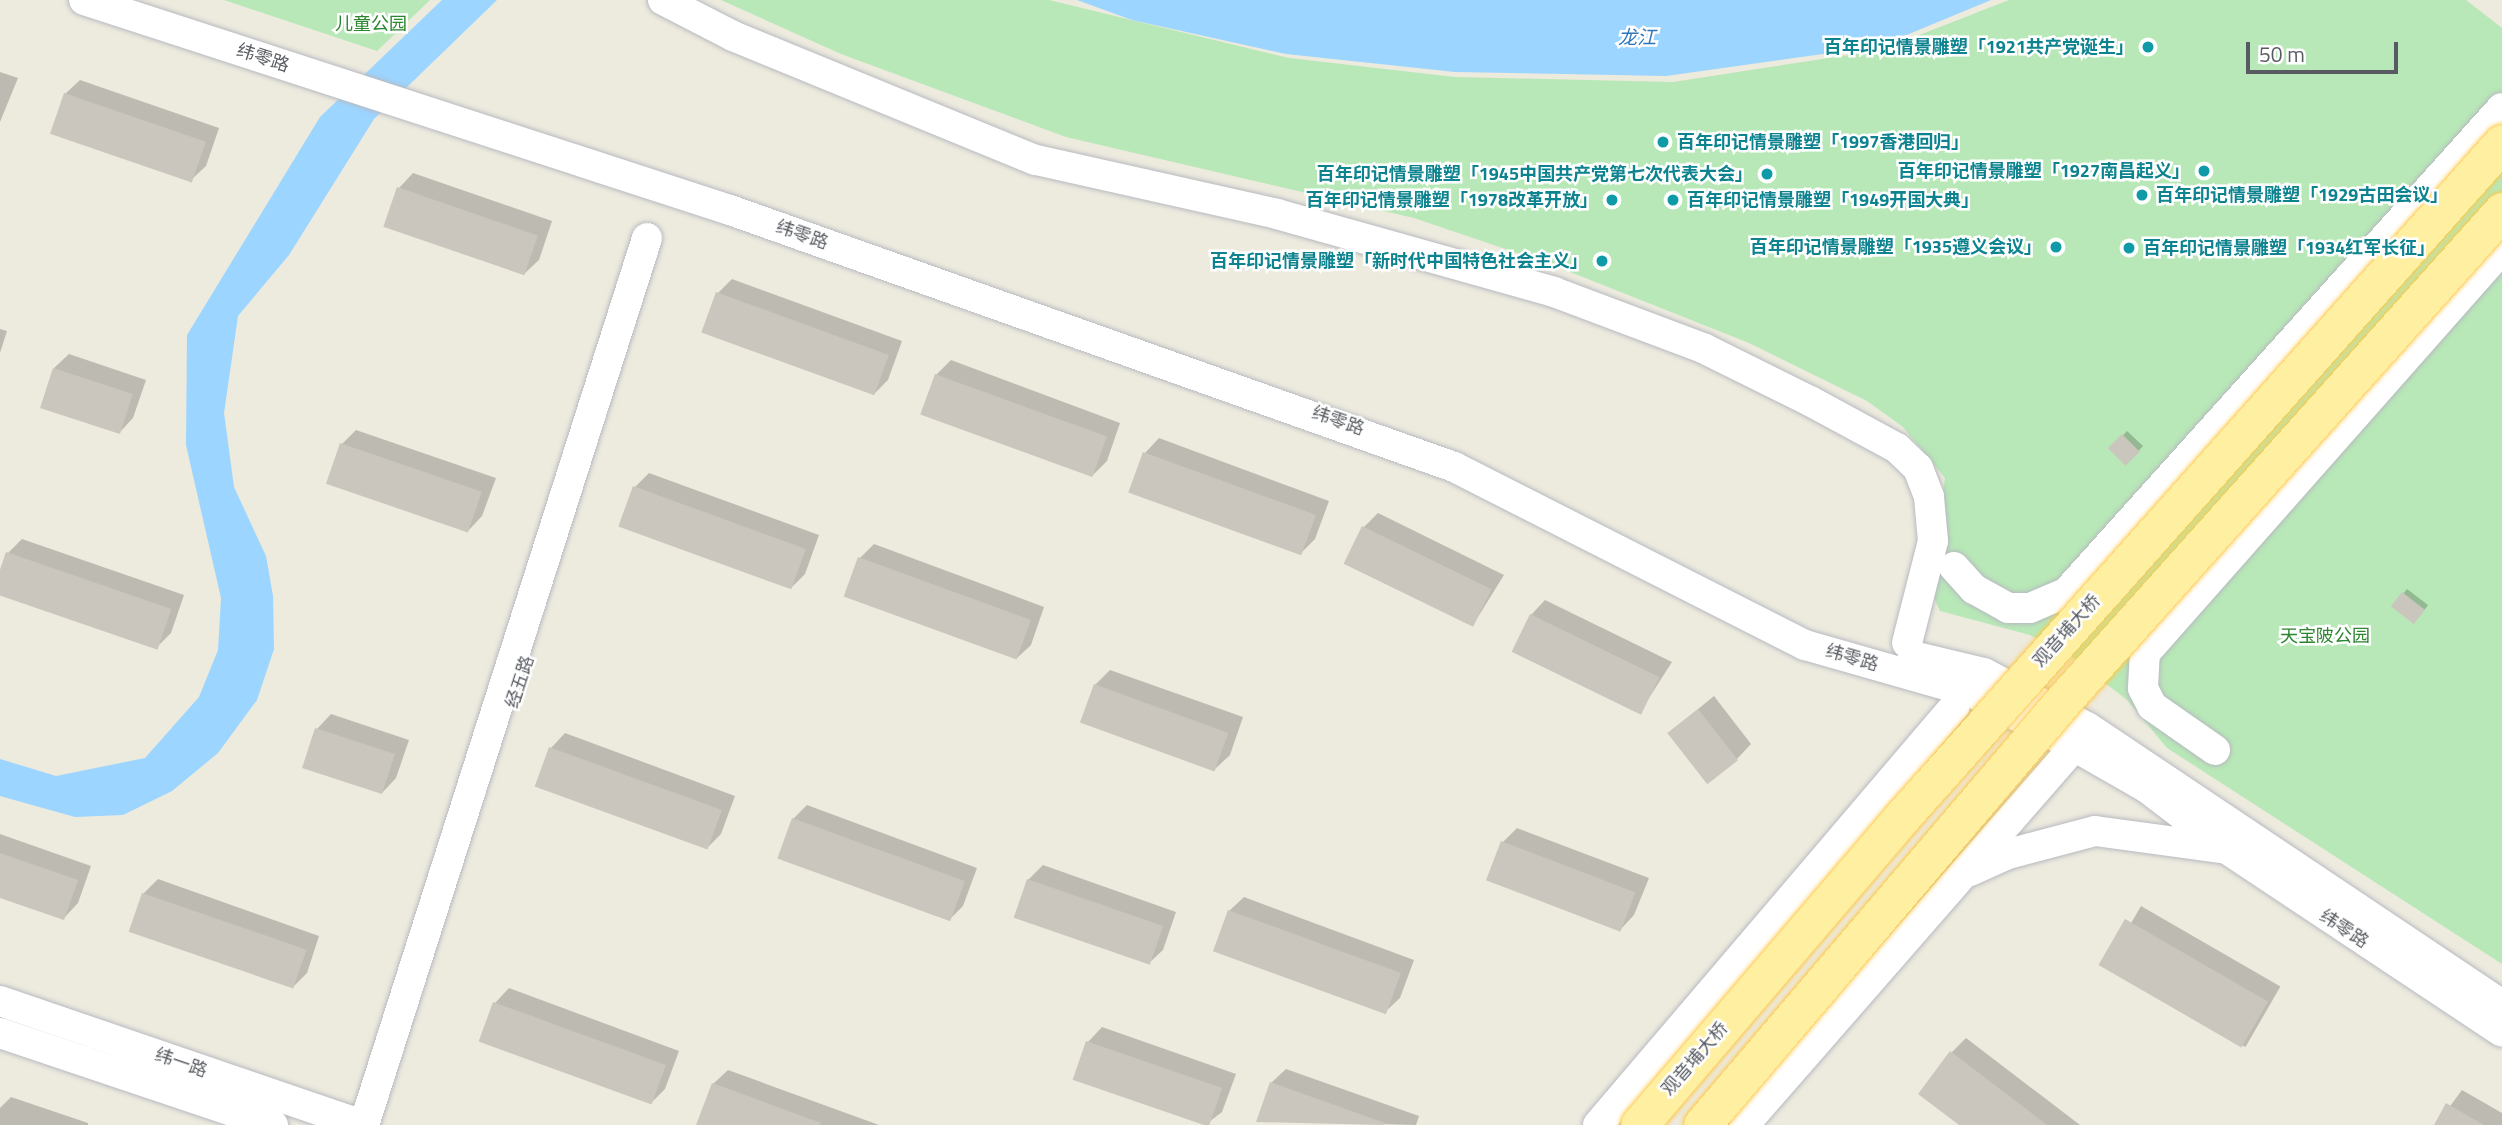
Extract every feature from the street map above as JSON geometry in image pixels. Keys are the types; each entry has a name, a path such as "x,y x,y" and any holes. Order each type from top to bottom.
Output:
{"main road":[{"name":"观音埔大桥","path":"1639,1125 1903,816 2502,144"},
{"path":"1702,1125 2063,701 2502,211"}],"street":[{"name":"纬零路","path":"84,0 730,210 1375,434 1454,467 1805,645 1973,693 2147,788 2227,849 2502,1032"},
{"name":"纬零路","path":"132,0 1280,383 1458,457 1718,592 1812,630 1984,673 2087,727 2502,1005"},
{"path":"663,0 733,36 1036,160 1277,214 1554,292 1703,348 1810,401 1897,448 1922,478 1933,541 1907,643"},
{"path":"1954,568 1974,590 2008,608 2030,608 2066,593 2502,108"},
{"name":"经五路","path":"363,1125 654,238 380,1125"},
{"path":"2215,750 2152,706 2143,688 2145,653 2502,249"},
{"path":"1598,1125 1955,706"},
{"path":"1744,1125 2067,755"},
{"path":"1960,876 2008,854 2095,831 2227,849"},
{"name":"纬一路","path":"0,1001 363,1125"},
{"name":"纬一路","path":"0,1033 273,1125"}],"green space":[{"name":"儿童公园","path":"224,0 430,0 377,51"},
{"name":"天宝陂公园","path":"721,0 1049,0 1289,58 1455,77 1673,82 1881,50 2009,0 2466,0 2502,28 2502,964 2167,748 2127,700 2072,657 2030,635 1940,611 1930,589 1945,478 1903,427 1867,401 1749,343 1550,264 1414,218 1066,137 841,54"}],"water":[{"path":"442,0 497,0 374,119 289,255 238,316 224,413 234,487 266,556 273,596 274,649 257,700 218,753 172,791 123,815 75,817 0,796 0,759 56,776 145,758 199,697 218,650 221,598 186,445 187,335 320,117"},
{"name":"龙江","path":"1077,0 1991,0 1880,46 1666,76 1455,72 1286,54 1132,20"}],"building":[{"path":"64,93 206,142 192,182 50,134"},
{"path":"397,187 538,236 524,275 383,227"},
{"path":"716,292 889,355 874,395 701,332"},
{"path":"53,368 133,394 120,434 40,408"},
{"path":"935,374 1107,437 1092,477 920,414"},
{"path":"2122,434 2140,452 2126,466 2108,448"},
{"path":"340,443 482,492 468,532 326,484"},
{"path":"1143,452 1316,515 1301,555 1128,492"},
{"path":"633,486 806,549 791,589 618,526"},
{"path":"1362,526 1491,589 1473,627 1344,564"},
{"path":"6,552 171,609 157,650 0,595 0,569"},
{"path":"858,557 1031,620 1017,659 844,596"},
{"path":"2402,592 2425,610 2414,624 2391,606"},
{"path":"1530,614 1659,677 1641,715 1512,652"},
{"path":"1094,684 1228,733 1214,771 1080,723"},
{"path":"1698,709 1738,760 1707,784 1667,733"},
{"path":"315,728 395,754 382,794 302,768"},
{"path":"549,747 722,810 708,849 535,786"},
{"path":"792,818 965,881 950,921 777,858"},
{"path":"1501,841 1635,893 1620,932 1486,880"},
{"path":"0,853 78,880 64,920 0,898"},
{"path":"1027,879 1163,926 1150,965 1014,918"},
{"path":"142,893 307,950 293,988 129,932"},
{"path":"1228,910 1401,973 1386,1014 1213,951"},
{"path":"2125,919 2268,1002 2241,1047 2098,965"},
{"path":"493,1002 666,1065 652,1104 479,1041"},
{"path":"1086,1041 1222,1088 1209,1125 1204,1125 1073,1080"},
{"path":"1950,1051 2047,1125 1959,1125 1918,1094"},
{"path":"1270,1082 1385,1123 1256,1122"},
{"path":"712,1083 821,1123 696,1125"},
{"path":"2446,1103 2484,1125 2434,1125"}],"place":[{"name":"百年印记情景雕塑「1921共产党诞生」","path":"2148,47"},
{"name":"百年印记情景雕塑「1997香港回归」","path":"1663,142"},
{"name":"百年印记情景雕塑「1927南昌起义」","path":"2204,171"},
{"name":"百年印记情景雕塑「1945中国共产党第七次代表大会」","path":"1767,174"},
{"name":"百年印记情景雕塑「1929古田会议」","path":"2142,195"},
{"name":"百年印记情景雕塑「1978改革开放」","path":"1612,200"},
{"name":"百年印记情景雕塑「1949开国大典」","path":"1673,200"},
{"name":"百年印记情景雕塑「1935遵义会议」","path":"2056,247"},
{"name":"百年印记情景雕塑「1934红军长征」","path":"2129,248"},
{"name":"百年印记情景雕塑「新时代中国特色社会主义」","path":"1602,261"}]}
